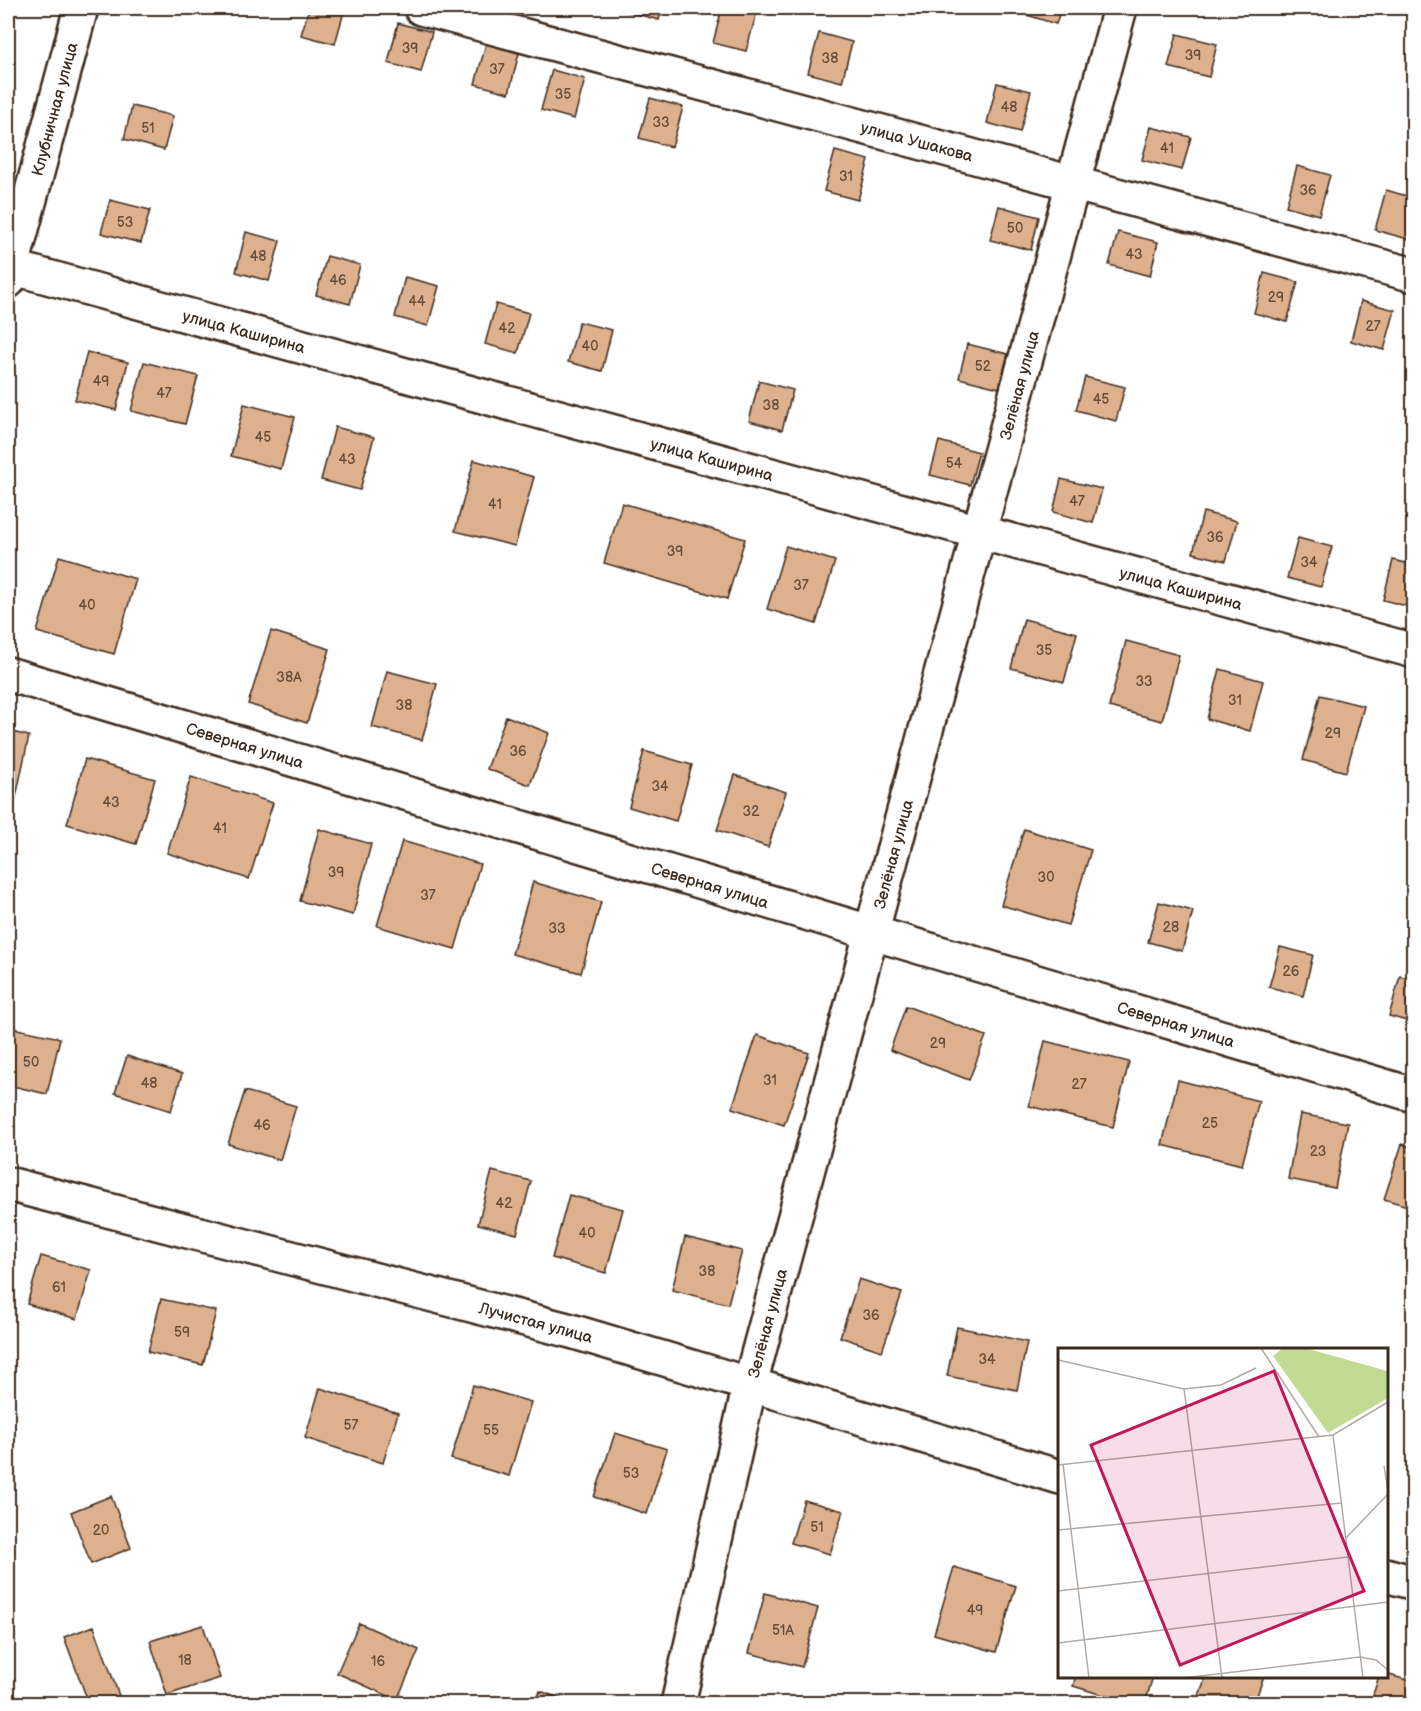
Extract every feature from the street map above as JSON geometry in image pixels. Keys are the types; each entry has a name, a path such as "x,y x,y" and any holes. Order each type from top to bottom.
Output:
{"street":[{"name":"Клубничная улица","path":"9,274 81,8"},
{"name":"улица Ушакова","path":"421,8 1413,275"},
{"name":"Зелёная улица","path":"678,1704 750,1384 1120,8"},
{"name":"улица Каширина","path":"9,274 979,532 1413,651"},
{"name":"Северная улица","path":"8,674 1413,1095"},
{"name":"Лучистая улица","path":"8,1184 571,1331 1058,1477"},
{"path":"1388,1576 1413,1583"}],"building":[{"path":"182,8 200,8 199,12"},
{"path":"309,8 345,8 335,44 301,35"},
{"path":"626,8 662,8 659,20 625,11"},
{"path":"722,8 740,8 757,12 746,51 713,43"},
{"path":"1018,8 1061,8 1056,24 1017,12"},
{"path":"398,23 432,32 421,72 388,63"},
{"path":"819,33 852,42 842,82 808,73"},
{"path":"1177,34 1217,44 1209,77 1168,67"},
{"path":"486,44 519,53 509,93 475,84"},
{"path":"552,70 585,79 574,119 541,110"},
{"path":"997,83 1031,91 1020,132 987,123"},
{"path":"650,98 683,107 672,147 639,138"},
{"path":"132,106 173,116 164,150 124,139"},
{"path":"1151,127 1191,137 1182,170 1142,160"},
{"path":"835,151 869,160 858,200 824,191"},
{"path":"1297,166 1330,175 1319,215 1286,206"},
{"path":"1386,190 1414,198 1414,220 1408,239 1375,230"},
{"path":"110,200 150,210 141,243 101,233"},
{"path":"999,206 1039,217 1031,250 990,240"},
{"path":"246,232 280,241 269,281 236,272"},
{"path":"1118,232 1158,242 1150,276 1109,265"},
{"path":"327,256 360,265 350,304 316,295"},
{"path":"1264,273 1298,282 1287,322 1254,313"},
{"path":"405,277 439,286 428,326 395,317"},
{"path":"1361,301 1395,310 1384,350 1351,341"},
{"path":"496,304 529,313 518,353 485,344"},
{"path":"579,322 612,330 602,371 568,362"},
{"path":"967,344 1008,354 999,388 959,378"},
{"path":"87,352 128,362 116,410 75,400"},
{"path":"144,362 198,376 185,424 131,411"},
{"path":"1085,377 1125,387 1116,421 1076,410"},
{"path":"759,381 793,390 782,430 749,421"},
{"path":"244,404 295,417 281,469 231,456"},
{"path":"335,427 374,437 360,490 321,480"},
{"path":"939,441 979,452 970,485 930,475"},
{"path":"474,460 534,477 515,546 455,531"},
{"path":"1061,479 1102,489 1093,523 1053,512"},
{"path":"622,503 745,539 727,599 604,563"},
{"path":"1203,512 1237,521 1226,561 1193,553"},
{"path":"1298,538 1332,547 1321,587 1287,578"},
{"path":"786,546 835,561 816,624 767,609"},
{"path":"59,556 136,579 114,654 37,632"},
{"path":"1393,560 1414,565 1414,608 1383,600"},
{"path":"1024,619 1077,633 1064,682 1011,668"},
{"path":"271,631 330,649 307,723 248,704"},
{"path":"1126,641 1179,655 1162,721 1109,707"},
{"path":"1220,669 1263,681 1250,731 1207,719"},
{"path":"387,671 437,684 422,740 372,727"},
{"path":"1320,695 1364,706 1346,772 1303,760"},
{"path":"506,716 549,733 530,785 487,769"},
{"path":"8,731 29,736 13,811 8,810"},
{"path":"644,751 692,765 676,821 629,807"},
{"path":"85,759 155,779 136,844 67,824"},
{"path":"735,775 786,792 768,847 717,830"},
{"path":"191,777 273,803 249,879 167,853"},
{"path":"319,829 371,844 353,915 300,901"},
{"path":"1024,829 1091,850 1068,925 1001,905"},
{"path":"402,841 480,864 455,949 377,926"},
{"path":"533,882 601,902 581,973 512,954"},
{"path":"1159,902 1193,911 1182,951 1148,942"},
{"path":"1280,947 1313,955 1303,996 1269,987"},
{"path":"1400,976 1414,980 1414,1023 1389,1016"},
{"path":"906,1006 986,1036 969,1080 890,1050"},
{"path":"8,1027 60,1038 47,1094 8,1085"},
{"path":"757,1035 809,1053 784,1125 732,1108"},
{"path":"1045,1041 1129,1062 1113,1127 1029,1106"},
{"path":"127,1056 182,1074 171,1111 115,1093"},
{"path":"1178,1080 1259,1101 1242,1165 1162,1145"},
{"path":"245,1091 296,1106 280,1160 228,1144"},
{"path":"1300,1114 1348,1123 1335,1188 1288,1179"},
{"path":"1402,1144 1414,1148 1414,1208 1384,1199"},
{"path":"492,1171 531,1181 517,1234 478,1224"},
{"path":"569,1195 623,1209 606,1273 552,1258"},
{"path":"685,1237 742,1251 728,1304 672,1290"},
{"path":"41,1256 91,1270 77,1319 27,1304"},
{"path":"859,1279 902,1293 882,1351 840,1337"},
{"path":"161,1299 216,1311 203,1365 148,1352"},
{"path":"957,1327 1027,1342 1017,1390 947,1376"},
{"path":"473,1385 531,1402 509,1476 451,1459"},
{"path":"320,1388 398,1413 383,1463 305,1438"},
{"path":"615,1433 667,1449 647,1514 594,1497"},
{"path":"111,1496 131,1548 91,1564 71,1512"},
{"path":"804,1500 843,1511 830,1554 791,1543"},
{"path":"954,1567 1016,1586 996,1652 934,1634"},
{"path":"765,1593 818,1608 802,1667 749,1653"},
{"path":"359,1623 419,1650 397,1700 337,1673"},
{"path":"203,1625 220,1678 167,1695 150,1641"},
{"path":"94,1626 122,1704 89,1704 64,1637"},
{"path":"1388,1675 1414,1682 1414,1704 1370,1704 1378,1678 1388,1678"},
{"path":"1075,1678 1152,1678 1145,1704 1132,1704 1073,1686"},
{"path":"1205,1678 1263,1678 1254,1704 1196,1704"},
{"path":"540,1691 576,1704 536,1704"}]}
